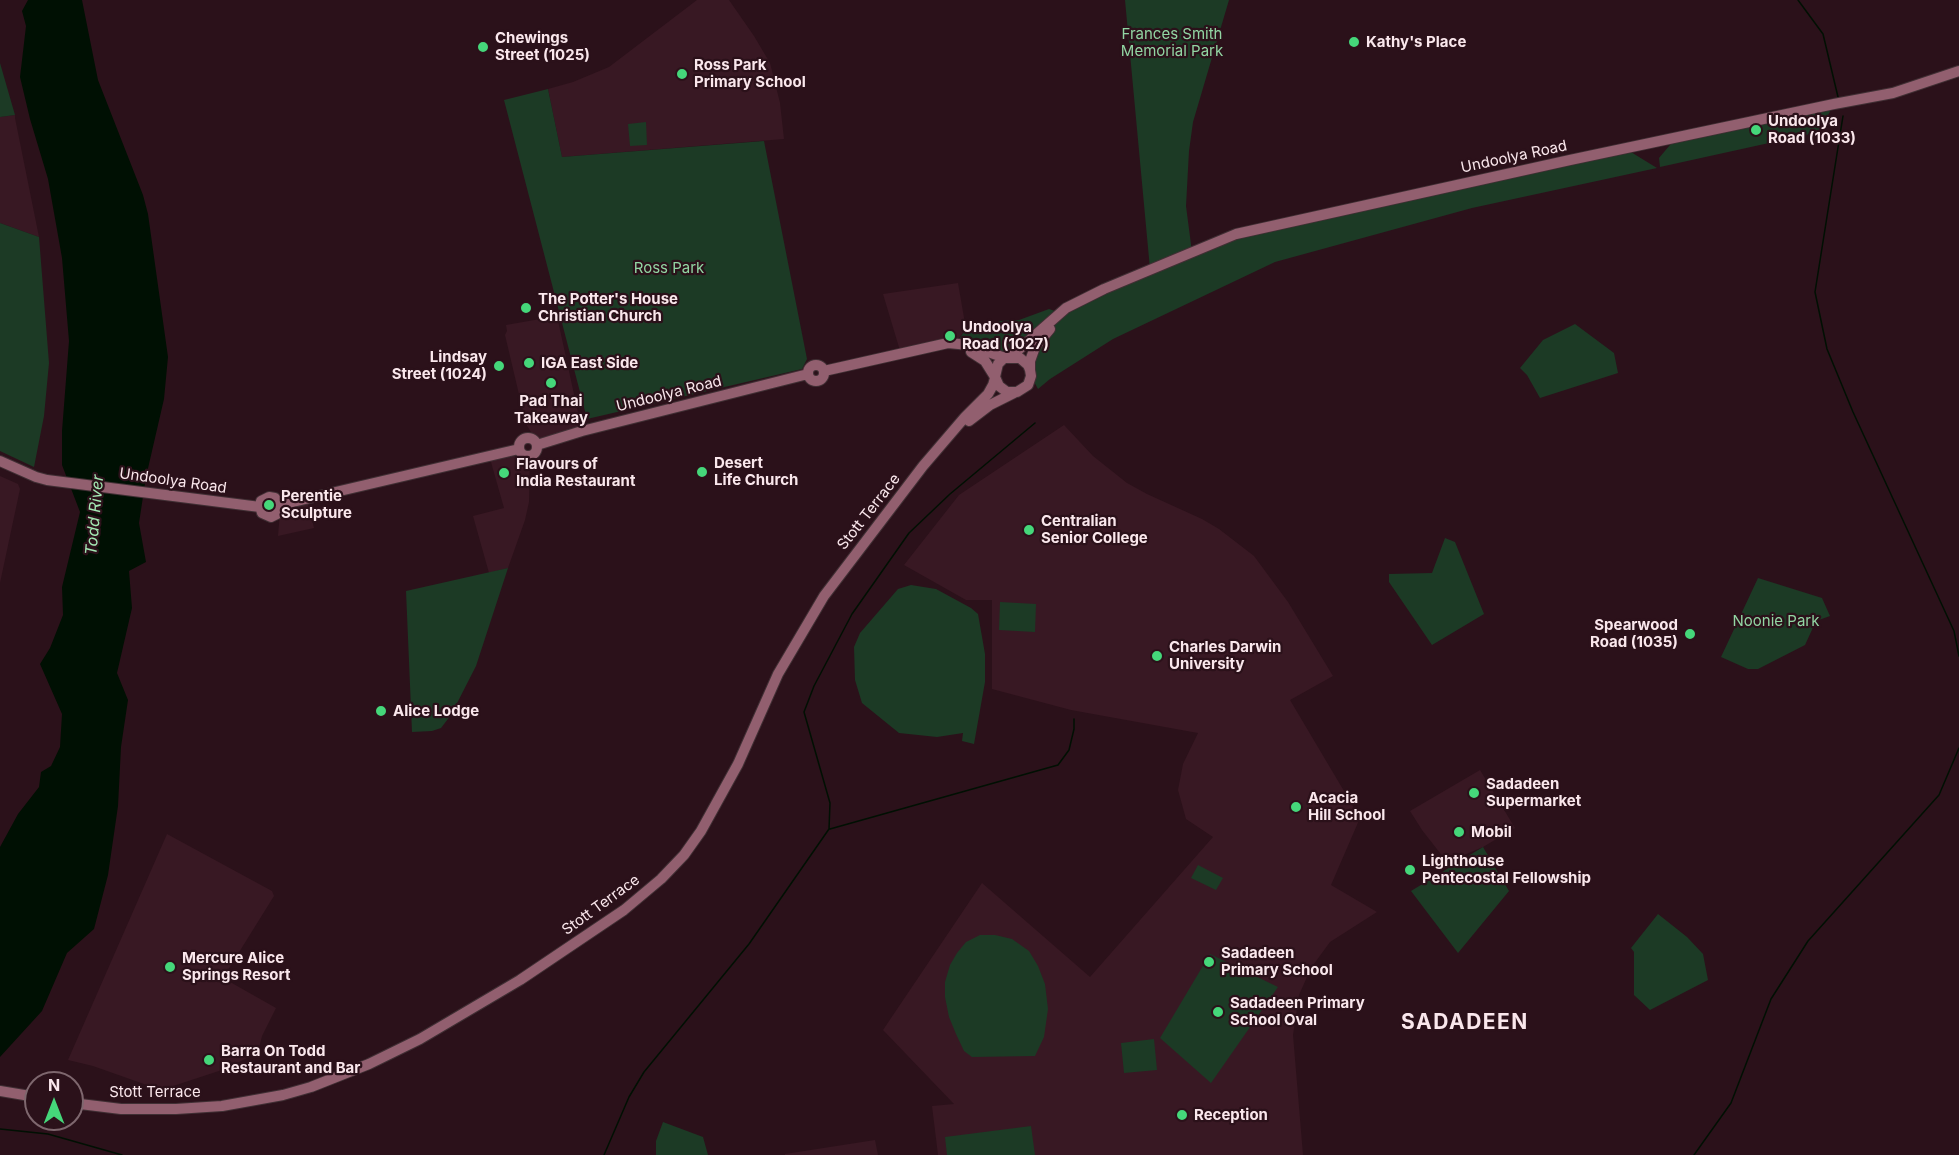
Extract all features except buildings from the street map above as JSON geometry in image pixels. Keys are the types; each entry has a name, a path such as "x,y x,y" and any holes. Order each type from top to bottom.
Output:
{"main road":[{"name":"Undoolya Road","path":"995,377 998,364 1016,352 1066,308 1217,241 1256,228 1893,93 1959,71"},
{"name":"Undoolya Road","path":"1016,392 1028,385 1031,376 1031,357 1043,336 1065,313 1084,299"},
{"path":"932,347 948,343 962,344 1006,358 1020,358 1030,370"},
{"name":"Undoolya Road","path":"38,479 260,507 262,513 271,517 277,514 280,505 519,449 519,443 526,438 534,440 537,446 582,431 808,374 811,378 818,380 822,378 824,371 932,347"},
{"path":"932,347 956,348 975,354 988,365 1002,389 1016,392"},
{"name":"Stott Terrace","path":"84,1104 143,1110 188,1109 254,1101 311,1087 349,1073 420,1039 520,980 624,910 661,879 684,855 701,831 727,787 778,674 810,618 859,548 944,442 988,394 995,377"},
{"name":"Stott Terrace","path":"944,442 990,405 1016,392"},
{"path":"0,460 38,479"},
{"path":"0,468 21,477 38,479"},
{"path":"0,1091 24,1095"}],"shaded area":[{"name":"Ross Park Primary School","path":"697,0 729,0 754,36 770,63 780,103 784,139 562,157 548,89 573,82 609,67"},
{"path":"15,115 39,237 0,223 0,117"},
{"path":"958,283 966,329 955,343 901,354 883,294"},
{"path":"557,316 582,431 537,442 526,424 505,335 506,325"},
{"path":"1064,425 1093,456 1127,483 1202,519 1254,556 1288,602 1333,676 1290,700 1360,818 1331,885 1377,912 1330,942 1311,968 1299,995 1293,1035 1303,1155 938,1155 932,1106 954,1104 883,1030 982,883 1090,977 1213,837 1186,819 1178,790 1183,764 1198,733 1071,710 992,689 992,600 966,600 904,565 959,495"},
{"path":"522,451 530,453 529,502 525,520 508,568 489,573 473,516 504,508 489,455"},
{"path":"0,476 18,484 20,489 0,583"},
{"path":"307,499 314,528 278,536 280,512"},
{"path":"1480,770 1515,828 1483,847 1447,862 1410,811"},
{"name":"Mercure Alice Springs Resort","path":"167,834 272,891 274,896 223,978 276,1008 262,1036 258,1052 228,1068 161,1090 93,1066 68,1060"},
{"path":"875,1140 878,1155 785,1155 785,1154"}],"green space":[{"name":"Frances Smith Memorial Park","path":"1125,0 1229,0 1193,122 1186,206 1192,252 1217,241 1626,149 1657,168 1472,208 1275,262 1113,339 1038,389 1031,376 1037,343 1065,313 1150,269"},
{"path":"0,63 15,115 0,117"},
{"name":"Ross Park","path":"548,89 562,157 764,141 807,359 802,369 587,419 504,100"},
{"path":"1834,104 1819,132 1660,167 1659,158 1675,139"},
{"path":"646,122 647,145 630,146 628,124"},
{"path":"0,223 39,237 49,363 44,416 34,467 0,451"},
{"path":"1049,309 1058,312 1009,357 956,343 966,329 999,321 1019,320"},
{"path":"1575,324 1614,353 1618,373 1540,398 1527,375 1520,368 1543,340"},
{"path":"1445,538 1455,542 1484,614 1432,645 1389,582 1389,574 1432,573"},
{"path":"508,568 476,666 451,715 441,728 412,732 406,591"},
{"name":"Noonie Park","path":"1758,578 1822,598 1830,616 1816,621 1805,645 1758,669 1748,669 1721,657"},
{"path":"911,585 936,589 978,614 985,654 985,682 974,744 962,741 963,733 937,737 899,733 862,703 855,680 854,647 860,633 898,589"},
{"path":"1000,602 1036,604 1035,632 999,630"},
{"path":"1483,847 1509,891 1458,953 1411,891"},
{"path":"1198,865 1223,878 1216,890 1191,878"},
{"path":"1658,914 1687,937 1703,954 1708,980 1650,1010 1634,995 1634,952 1631,948"},
{"path":"980,935 995,935 1012,939 1029,951 1038,966 1045,984 1048,1009 1044,1037 1035,1056 972,1057 964,1051 956,1034 949,1017 945,982 950,965 957,953 966,942"},
{"name":"Sadadeen Primary School Oval","path":"1210,954 1278,987 1211,1083 1160,1038"},
{"path":"1154,1039 1157,1070 1124,1073 1121,1043"},
{"path":"663,1122 703,1137 708,1155 656,1155 656,1141"},
{"path":"1031,1126 1035,1155 947,1155 945,1137"}],"water":[{"name":"Todd River","path":"28,0 82,0 98,80 143,195 148,214 168,357 164,399 146,477 139,523 146,562 129,571 132,608 117,673 128,700 121,747 118,806 108,875 94,929 67,953 42,1011 0,1057 0,847 18,814 39,787 41,772 51,766 60,747 62,714 40,664 50,648 63,615 62,587 80,512 62,465 62,431 69,341 62,258 48,179 20,77 26,26 22,11"}],"waterway":[{"path":"1798,0 1823,34 1838,97"},
{"path":"1843,116 1815,292 1827,349 1853,412 1954,631 1959,656"},
{"path":"604,1155 629,1097 644,1072 749,944 829,829 830,803 804,712 814,686 852,614 909,533 950,494 1035,423"},
{"path":"830,829 1058,765 1069,750 1074,719"},
{"path":"1694,1155 1731,1103 1771,999 1808,941 1939,795 1959,748"},
{"path":"0,1129 48,1134 122,1155"}],"place":[{"name":"Kathy's Place","path":"1354,42"},
{"name":"Chewings Street (1025)","path":"483,47"},
{"name":"Ross Park Primary School","path":"682,74"},
{"name":"Undoolya Road (1033)","path":"1756,130"},
{"name":"The Potter's House Christian Church","path":"526,308"},
{"name":"Undoolya Road (1027)","path":"950,336"},
{"name":"IGA East Side","path":"529,363"},
{"name":"Lindsay Street (1024)","path":"499,366"},
{"name":"Pad Thai Takeaway","path":"551,383"},
{"name":"Desert Life Church","path":"702,472"},
{"name":"Flavours of India Restaurant","path":"504,473"},
{"name":"Perentie Sculpture","path":"269,505"},
{"name":"Centralian Senior College","path":"1029,530"},
{"name":"Spearwood Road (1035)","path":"1690,634"},
{"name":"Charles Darwin University","path":"1157,656"},
{"name":"Alice Lodge","path":"381,711"},
{"name":"Sadadeen Supermarket","path":"1474,793"},
{"name":"Acacia Hill School","path":"1296,807"},
{"name":"Mobil","path":"1459,832"},
{"name":"Lighthouse Pentecostal Fellowship","path":"1410,870"},
{"name":"Sadadeen Primary School","path":"1209,962"},
{"name":"Mercure Alice Springs Resort","path":"170,967"},
{"name":"Sadadeen Primary School Oval","path":"1218,1012"},
{"name":"Barra On Todd Restaurant and Bar","path":"209,1060"},
{"name":"Reception","path":"1182,1115"}],"district":[{"name":"SADADEEN","path":"1465,1023"}]}
